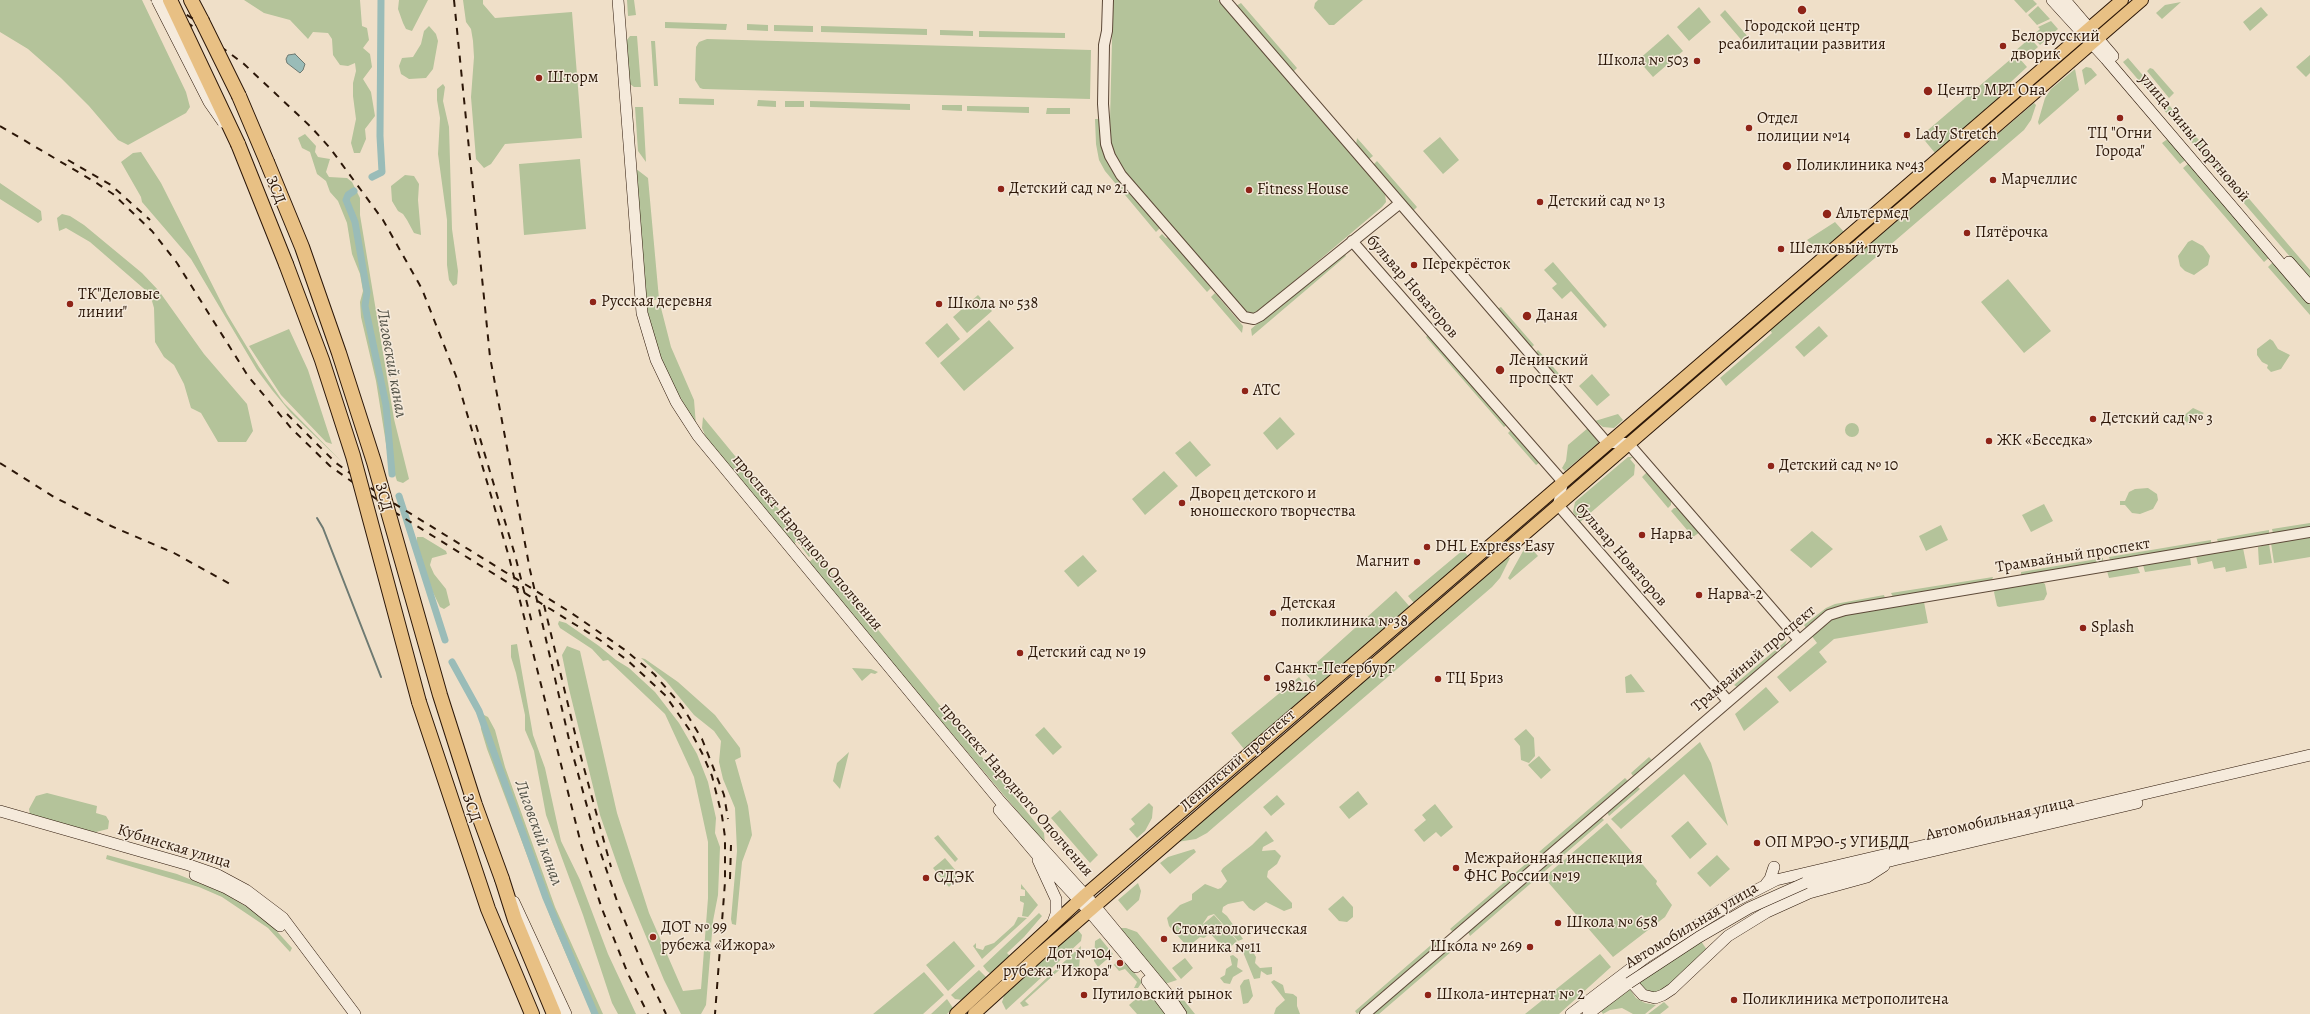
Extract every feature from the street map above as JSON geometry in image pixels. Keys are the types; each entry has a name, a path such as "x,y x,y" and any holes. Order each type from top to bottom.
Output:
{"highway":[{"name":"ЗСД","path":"170,0 238,144 322,360 369,510 419,702 488,909 532,1014"},
{"name":"ЗСД","path":"191,0 239,96 302,247 337,347 374,462 440,695 475,805 515,920 554,1014"}],"main road":[{"path":"157,0 209,102 238,144"},
{"path":"196,0 202,21"},
{"name":"проспект Народного Ополчения","path":"610,0 635,305 647,355 665,395 693,441 1037,855 1082,897"},
{"name":"проспект Народного Ополчения","path":"618,0 635,243 642,313 656,360 676,402 698,436 1000,801 1166,992 1181,1014"},
{"name":"улица Зины Портновой","path":"2052,0 2095,41 2310,286"},
{"name":"улица Зины Портновой","path":"2066,0 2085,30"},
{"name":"Ленинский проспект","path":"956,1014 1082,897 2085,30 2122,0"},
{"name":"Ленинский проспект","path":"974,1014 1092,908 2142,0"},
{"name":"улица Зины Портновой","path":"2095,41 2310,298"},
{"path":"1607,443 1616,454"},
{"path":"1563,482 1572,492"},
{"name":"Автомобильная улица","path":"1646,957 1766,884 1788,876 2310,755"},
{"name":"Автомобильная улица","path":"1588,1014 1644,972 1699,937 1749,908 1805,883 1894,860 2310,762"},
{"name":"Кубинская улица","path":"0,811 189,865 218,875 246,890 283,918 355,1014"},
{"name":"Кубинская улица","path":"0,819 189,873 236,893 257,906 278,924 346,1014"},
{"path":"1037,855 1056,899 1056,914 1052,925"},
{"path":"1646,957 1633,973 1633,984 1636,990 1648,997 1663,995 1672,989 1728,936 1767,912 1809,893 1867,877 1894,860"},
{"path":"1766,884 1770,879 1774,867"},
{"path":"502,879 522,917 566,1014"},
{"name":"проспект Народного Ополчения","path":"1092,908 1172,1014"},
{"path":"1571,1014 1646,957"}],"street":[{"name":"бульвар Новаторов","path":"1108,0 1107,31 1104,45 1103,104 1106,144 1110,156 1121,176 1244,317 1249,319 1260,316 1352,241 1563,482 1558,504 1728,701"},
{"path":"1225,0 1399,204 1607,443 1628,444 1799,640"},
{"path":"1352,241 1399,204"},
{"name":"Трамвайный проспект","path":"1365,1014 1821,621 1845,610 2310,532"}],"green space":[{"path":"0,0 142,0 186,92 190,107 186,113 128,145 118,140 89,106 61,78 28,49 0,32"},
{"path":"244,0 360,0 362,26 367,28 369,40 363,48 370,54 372,67 363,79 371,92 375,116 365,129 366,139 360,153 354,153 351,143 356,119 353,96 353,83 356,71 355,63 348,66 340,65 333,55 332,39 328,33 313,32 308,39 290,20 264,13"},
{"path":"399,0 428,0 412,31 406,29 403,23 398,9"},
{"name":"Шторм","path":"463,0 483,0 483,4 495,18 572,12 582,138 505,144 491,164 484,168 476,159 471,97 474,57 473,41 471,29 466,22"},
{"path":"627,0 634,0 636,15 628,16"},
{"path":"1113,0 1218,0 1385,193 1386,202 1382,207 1253,316 1244,311 1125,173 1114,154 1111,143 1110,120"},
{"path":"1318,0 1363,0 1334,25 1329,25 1314,8 1315,3"},
{"path":"2014,0 2033,0 2037,4 2026,13"},
{"path":"2181,2 2162,19 2156,13 2165,5"},
{"path":"1241,3 1297,68 1293,72 1236,6"},
{"path":"2038,6 2050,19 2037,25 2028,15"},
{"path":"1699,7 1711,22 1689,41 1677,27"},
{"path":"2261,7 2268,15 2250,31 2243,22"},
{"path":"1725,10 1749,38 1744,43 1720,15"},
{"path":"2051,21 2058,29 2040,45 2032,36 2040,29 2038,27"},
{"path":"665,22 727,24 726,30 665,28"},
{"path":"747,24 768,25 768,31 747,30"},
{"path":"774,25 813,26 813,32 774,31"},
{"path":"429,26 436,34 438,41 433,69 426,78 409,79 401,74 399,66 402,58 413,57 421,44 424,31"},
{"path":"821,26 927,29 927,35 821,32"},
{"path":"940,30 973,31 973,36 940,35"},
{"path":"979,31 1065,33 1065,38 979,37"},
{"path":"1668,34 1683,51 1653,77 1638,60"},
{"path":"630,36 637,36 641,87 634,87 630,84 626,41"},
{"path":"2030,38 2038,47 2030,54 2014,52"},
{"path":"707,39 1091,50 1090,99 703,89 700,88 695,80 696,47 699,42"},
{"path":"651,41 655,41 658,86 654,86"},
{"path":"2310,55 2310,73 2306,77 2296,67"},
{"path":"2012,58 2019,58 2027,67 1998,94 1998,99 1935,153 1921,136"},
{"path":"2128,58 2164,100 2159,104 2123,62"},
{"path":"2086,67 2091,68 2097,75 2085,85 2082,70"},
{"path":"2150,68 2153,69 2174,93 2169,98 2147,71"},
{"path":"2075,69 2079,90 2039,125 2038,122 2045,98 2051,89"},
{"path":"443,84 445,87 443,101 449,127 452,229 458,271 457,284 453,286 449,280 447,265 447,220 438,154 440,118 437,89"},
{"path":"679,98 714,99 714,105 679,104"},
{"path":"758,100 776,101 776,107 757,106"},
{"path":"785,101 804,101 804,107 785,107"},
{"path":"810,101 910,104 910,110 810,107"},
{"path":"2034,103 2036,105 2031,120 2024,130 1726,386 1720,378 1772,333 1770,330"},
{"path":"942,105 962,105 962,111 942,110"},
{"path":"2169,105 2310,270 2310,280 2164,110"},
{"path":"967,106 1029,107 1029,113 967,111"},
{"path":"635,107 643,107 646,162 638,151"},
{"path":"1047,108 1070,108 1070,114 1046,114"},
{"path":"1095,119 1101,119 1105,157 1111,168 1160,228 1156,232 1105,171 1099,160 1096,144"},
{"path":"305,134 316,146 315,152 318,157 330,159 326,172 329,177 347,178 352,182 360,198 360,215 394,419 409,479 403,483 397,481 387,450 376,381 361,317 360,302 363,291 360,274 352,254 347,223 338,201 330,192 326,181 317,174 310,152 302,148 298,138"},
{"path":"1440,137 1459,160 1443,174 1423,151"},
{"path":"1357,138 1373,156 1368,160 1356,145"},
{"path":"2169,138 2187,159 2180,164 2162,143"},
{"path":"141,152 161,183 227,314 259,367 284,403 342,462 291,413 272,390 257,370 191,259 142,202 141,197 121,162 133,153"},
{"path":"580,159 586,229 524,235 519,164"},
{"path":"1377,161 1417,207 1413,211 1373,165"},
{"path":"2189,163 2270,257 2264,262 2183,168"},
{"path":"635,168 648,178 659,299 645,302"},
{"path":"405,175 414,176 419,184 418,200 421,235 414,233 403,214 398,211 392,201 391,186"},
{"path":"0,183 41,211 42,220 38,223 0,199"},
{"path":"62,214 70,216 84,225 142,273 159,291 204,354 247,404 253,431 246,442 218,442 201,413 191,408 184,384 174,365 164,357 155,342 154,308 150,294 90,242 66,228 59,231 57,218"},
{"path":"1835,222 1844,232 1820,253 1807,240"},
{"path":"1162,234 1166,238 1168,237 1211,288 1207,292 1159,237"},
{"path":"2192,240 2203,246 2210,256 2208,265 2194,275 2185,271 2180,266 2178,256 2188,242"},
{"path":"1343,252 1346,256 1252,336 1251,329"},
{"path":"2274,261 2310,303 2310,315 2268,267"},
{"path":"1553,262 1607,325 1604,328 1571,291 1562,299 1552,288 1557,284 1544,270"},
{"path":"2008,279 2051,331 2024,353 1981,302"},
{"path":"1215,293 1243,326 1242,333 1211,297"},
{"path":"978,295 992,311 967,333 953,317"},
{"path":"660,304 671,347 694,400 696,425 664,369 646,306"},
{"path":"1501,307 1534,345 1531,348 1497,309"},
{"path":"989,320 1014,348 964,391 940,363"},
{"path":"947,323 960,339 938,358 925,343"},
{"path":"1819,326 1828,336 1804,357 1795,347"},
{"path":"289,329 308,370 332,444 326,442 281,395 249,346"},
{"path":"1429,334 1507,425 1504,427 1426,337"},
{"path":"2270,339 2278,349 2290,355 2281,369 2271,372 2267,368 2268,365 2262,362 2257,355 2257,349"},
{"path":"1538,350 1562,377 1559,380 1535,353"},
{"path":"1592,374 1610,395 1597,406 1579,386"},
{"path":"2193,408 2204,413 2189,425 2182,417"},
{"path":"1618,414 1623,420 1614,428 1603,427 1595,421"},
{"path":"703,417 814,552 809,557 797,541 794,544 707,440 702,428"},
{"path":"1280,417 1295,434 1277,450 1263,433"},
{"path":"1849,423 1855,423 1859,427 1859,433 1855,437 1849,437 1845,433 1845,427"},
{"path":"1588,428 1598,440 1598,443 1565,471 1562,468 1566,461 1568,445"},
{"path":"1511,430 1539,463 1536,465 1508,433"},
{"path":"1190,441 1211,465 1196,477 1175,453"},
{"path":"1628,457 1633,457 1630,459 1635,465 1634,475 1580,522 1573,512 1575,502"},
{"path":"1164,471 1178,486 1145,515 1132,499"},
{"path":"1647,472 1671,499 1671,505 1668,508 1642,477"},
{"path":"2148,488 2157,494 2158,500 2153,509 2140,514 2132,513 2125,505 2120,505 2120,501 2125,501 2129,492 2135,489"},
{"path":"2044,504 2053,521 2031,532 2022,515"},
{"path":"1674,508 1678,508 1700,532 1693,537 1671,511"},
{"path":"2310,523 2310,527 2273,533 2272,529"},
{"path":"1941,525 1948,540 1926,551 1919,536"},
{"path":"2269,530 2269,534 2218,542 2217,539"},
{"path":"1812,531 1833,549 1811,568 1790,550"},
{"path":"417,537 423,537 446,551 447,554 432,558 430,565 434,574 446,589 450,605 444,609 440,607 429,584 416,545"},
{"path":"2310,537 2310,557 2274,563 2271,543"},
{"path":"2211,540 2211,544 2110,560 2109,557"},
{"path":"1527,544 1538,556 1510,580 1508,578"},
{"path":"2269,544 2272,563 2259,565 2258,547"},
{"path":"2243,548 2247,568 2226,572 2225,567 2214,569 2212,561 2198,564 2196,556"},
{"path":"1463,550 1468,556 1414,603 1408,596"},
{"path":"817,555 1044,833 1045,844 808,563"},
{"path":"1083,555 1097,571 1078,587 1064,571"},
{"path":"1507,557 1510,558 1500,578 1492,587 1207,833 1196,839 1177,842"},
{"path":"2190,557 2191,565 2145,572 2143,565"},
{"path":"2103,558 2103,562 2021,575 2021,572"},
{"path":"2137,566 2140,573 2109,578 2107,571"},
{"path":"1993,577 1992,580 1893,597 1891,593"},
{"path":"2042,582 2045,584 2047,594 2044,600 1999,607 1997,606 1994,592 1996,589"},
{"path":"1396,591 1410,607 1317,687 1305,673"},
{"path":"1884,595 1885,598 1836,607 1818,617 1806,628 1804,625 1826,608 1835,604"},
{"path":"1924,602 1928,623 1834,639 1819,652 1827,662 1790,692 1777,677 1817,643 1811,635 1831,620 1839,616"},
{"path":"559,621 566,623 629,668 655,692 679,723 697,754 708,782 716,818 715,833 720,847 718,895 713,921 706,1005 701,1014 681,1014 664,980 623,881 600,815 569,689 562,655 567,646 580,651 617,813 649,913 683,991 701,989 708,898 708,842 694,777 665,714 608,660 603,661 592,649 560,628 558,624"},
{"path":"1787,640 1785,645 1737,687 1734,685"},
{"path":"517,644 533,735 545,768 561,841 580,880 608,954 636,1014 618,1014 612,1003 583,915 546,815 534,751 525,730 525,715 511,657 511,645"},
{"path":"641,658 645,659 678,682 715,715 740,748 741,757 735,760 748,806 752,835 742,862 736,925 732,924 731,919 737,851 735,808 723,779 719,762 721,741 714,731 694,715 666,681"},
{"path":"852,668 871,669 878,672 875,674 871,673 862,681"},
{"path":"1631,674 1645,692 1626,693 1625,677"},
{"path":"1299,677 1311,691 1244,749 1231,733"},
{"path":"1766,687 1779,702 1744,731 1735,714"},
{"path":"480,713 488,717 495,730 505,767 555,907 603,1014 592,1014 553,924 487,749 481,729"},
{"path":"1044,727 1062,747 1053,755 1035,735"},
{"path":"1526,729 1534,738 1535,756 1529,763 1521,760 1520,746 1514,739"},
{"path":"1700,742 1711,763 1728,826 1684,774 1621,829 1611,819"},
{"path":"849,752 840,789 833,781 837,763"},
{"path":"1539,756 1551,770 1541,779 1528,765"},
{"path":"1649,757 1652,760 1633,776 1631,773"},
{"path":"1625,778 1628,781 1543,854 1539,852"},
{"path":"1637,786 1640,789 1609,816 1607,812"},
{"path":"1358,791 1368,804 1349,819 1339,807"},
{"path":"47,793 97,806 96,813 106,816 109,821 108,829 92,833 30,815 29,809 36,796"},
{"path":"1277,795 1285,804 1271,816 1263,807"},
{"path":"1149,803 1153,807 1152,818 1145,831 1137,838 1129,829 1135,824 1131,819"},
{"path":"1435,804 1453,827 1441,837 1436,832 1424,842 1414,830 1426,820 1422,815"},
{"path":"1060,810 1098,855 1090,863 1051,818"},
{"path":"1601,817 1604,820 1470,936 1468,932"},
{"path":"1688,821 1707,844 1690,859 1671,836"},
{"path":"1607,823 1657,881 1656,884 1672,905 1665,917 1613,957 1547,881 1549,873"},
{"path":"1266,831 1274,841 1263,847 1262,851 1275,850 1281,856 1277,864 1268,871 1267,877 1292,903 1292,908 1284,911 1266,902 1254,911 1243,901 1228,904 1223,907 1222,912 1227,916 1243,939 1238,941 1214,914 1208,916 1202,925 1214,915 1237,941 1226,951 1208,931 1208,935 1204,938 1200,937 1189,946 1185,944 1169,926 1167,918 1180,905 1192,900 1192,894 1205,884 1218,889 1221,888 1227,881 1221,871 1223,868 1252,845"},
{"path":"938,835 958,859 955,862 934,838"},
{"path":"1194,849 1196,852 1170,874 1160,863 1168,857"},
{"path":"107,855 177,874 224,893 255,912 274,928 292,948 290,952 268,928 222,897 199,887 106,859"},
{"path":"1536,855 1538,859 1453,932 1450,929"},
{"path":"1717,855 1730,869 1710,887 1697,873"},
{"path":"945,858 957,872 957,878 949,887 933,868"},
{"path":"1138,883 1141,891 1139,900 1127,911 1118,900"},
{"path":"1021,884 1038,905 1028,917 1022,916 1024,903 1020,901 1020,896 1025,896 1025,890 1021,889"},
{"path":"1343,896 1353,907 1353,917 1347,922 1339,921 1328,909"},
{"path":"1039,913 1042,916 1024,937 1007,953 1010,956 991,974 987,971 983,966"},
{"path":"1018,917 1027,918 982,959 973,946 976,943 976,948 983,950 985,946 994,943 1014,925"},
{"path":"1119,928 1126,928 1137,932 1177,980 1165,984"},
{"path":"1078,930 1082,935 1081,941 1006,1010 1002,1002 1005,993 1051,951"},
{"path":"1100,938 1113,954 1098,967 1094,961 1095,941"},
{"path":"1439,938 1441,942 1357,1014 1355,1011"},
{"path":"954,941 975,966 948,991 926,965"},
{"path":"1701,941 1707,950 1687,972 1654,996 1636,983"},
{"path":"1456,942 1459,945 1379,1014 1373,1014"},
{"path":"1081,946 1079,968 1076,972 1067,963 1025,1001 1029,1005 1023,1007 1020,1003"},
{"path":"1250,947 1256,957 1255,963 1260,968 1272,967 1272,974 1267,975 1261,971 1260,978 1254,979 1243,952 1245,948"},
{"path":"1600,954 1611,967 1559,1014 1525,1014"},
{"path":"1233,955 1238,959 1237,967 1243,971 1233,977 1230,984 1224,983 1220,978 1225,975 1226,969 1232,965 1230,956"},
{"path":"1185,958 1193,968 1181,979 1172,968"},
{"path":"1123,959 1142,982 1138,988 1134,988 1137,982 1125,969 1119,971 1114,965 1117,960"},
{"path":"979,970 987,978 962,1000 955,999 951,995"},
{"path":"924,972 944,995 923,1014 873,1014"},
{"path":"1249,979 1253,996 1248,1003 1243,1004 1240,986 1244,980"},
{"path":"1274,980 1283,985 1285,993 1293,994 1297,997 1297,1006 1300,1014 1274,1014 1276,1008 1285,1000 1271,982"},
{"path":"1175,989 1195,1014 1186,1014 1173,994"},
{"path":"1630,989 1636,998 1645,1003 1656,1005 1645,1014 1633,1014 1622,1008 1610,1010 1603,1014 1601,1011"},
{"path":"1145,991 1149,991 1166,1014 1137,1014 1129,1005"},
{"path":"947,999 953,1008 947,1014 931,1014"},
{"path":"1664,1002 1669,1007 1660,1014 1648,1014"}],"water":[{"path":"295,54 305,64 300,73 287,63 286,59 288,55"}],"waterway":[{"name":"Лиговский канал","path":"372,177 382,172 380,136 381,0"},
{"name":"Лиговский канал","path":"354,191 348,195 346,200 355,222 367,292 365,306 386,405 392,474"},
{"name":"Лиговский канал","path":"399,496 445,640"},
{"path":"317,518 323,528 381,677"},
{"name":"Лиговский канал","path":"452,662 479,711 546,898 595,1014"}],"railway":[{"path":"151,0 197,29 244,64 311,127 330,148 383,220 422,289 456,376 509,557 581,844 602,909 628,974 648,1014"},
{"path":"163,0 195,20"},
{"path":"454,0 490,357 530,570 571,748 596,839 618,904 644,968 666,1014"},
{"path":"0,126 113,194 152,231 177,263 248,376 291,428 330,466 396,513 600,640 627,660 665,695 691,732 702,753 712,776 722,816 725,837 725,882 715,1014"},
{"path":"68,160 111,185 150,220"},
{"path":"287,414 336,463 382,496 570,612 625,650 654,674 682,706 702,739 724,795 728,819"},
{"path":"476,425 515,555 533,627"},
{"path":"0,463 54,497 111,526 174,553 230,584"},
{"path":"544,605 578,746 611,867"},
{"path":"730,879 731,845"}],"place":[{"name":"Городской центр реабилитации развития","path":"1802,10"},
{"name":"Белорусский дворик","path":"2003,46"},
{"name":"Школа № 503","path":"1697,61"},
{"name":"Шторм","path":"539,78"},
{"name":"Центр МРТ Она","path":"1928,91"},
{"name":"ТЦ \"Огни Города\"","path":"2120,118"},
{"name":"Отдел полиции №14","path":"1749,128"},
{"name":"Lady Stretch","path":"1907,135"},
{"name":"Поликлиника №43","path":"1787,166"},
{"name":"Марчеллис","path":"1993,180"},
{"name":"Детский сад № 21","path":"1001,189"},
{"name":"Fitness House","path":"1249,190"},
{"name":"Детский сад № 13","path":"1540,202"},
{"name":"Альтермед","path":"1827,214"},
{"name":"Пятёрочка","path":"1967,233"},
{"name":"Шелковый путь","path":"1781,249"},
{"name":"Перекрёсток","path":"1414,265"},
{"name":"Русская деревня","path":"593,302"},
{"name":"ТК\"Деловые линии\"","path":"70,304"},
{"name":"Школа № 538","path":"939,304"},
{"name":"Даная","path":"1527,316"},
{"name":"Ленинский проспект","path":"1500,370"},
{"name":"АТС","path":"1245,391"},
{"name":"Детский сад № 3","path":"2093,419"},
{"name":"ЖК «Беседка»","path":"1989,441"},
{"name":"Детский сад № 10","path":"1771,466"},
{"name":"Дворец детского и юношеского творчества","path":"1182,503"},
{"name":"Нарва","path":"1642,535"},
{"name":"DHL Express Easy","path":"1427,547"},
{"name":"Магнит","path":"1417,562"},
{"name":"Нарва-2","path":"1699,595"},
{"name":"Детская поликлиника №38","path":"1273,613"},
{"name":"Splash","path":"2083,628"},
{"name":"Детский сад № 19","path":"1020,653"},
{"name":"Санкт-Петербург 198216","path":"1267,678"},
{"name":"ТЦ Бриз","path":"1438,679"},
{"name":"ОП МРЭО-5 УГИБДД","path":"1757,843"},
{"name":"Межрайонная инспекция ФНС России №19","path":"1456,868"},
{"name":"СДЭК","path":"926,878"},
{"name":"Школа № 658","path":"1558,923"},
{"name":"ДОТ № 99 рубежа «Ижора»","path":"653,937"},
{"name":"Стоматологическая клиника №11","path":"1164,939"},
{"name":"Школа № 269","path":"1530,947"},
{"name":"Дот №104 рубежа \"Ижора\"","path":"1120,963"},
{"name":"Путиловский рынок","path":"1084,995"},
{"name":"Школа-интернат № 2","path":"1428,995"},
{"name":"Поликлиника метрополитена","path":"1734,1000"}]}
